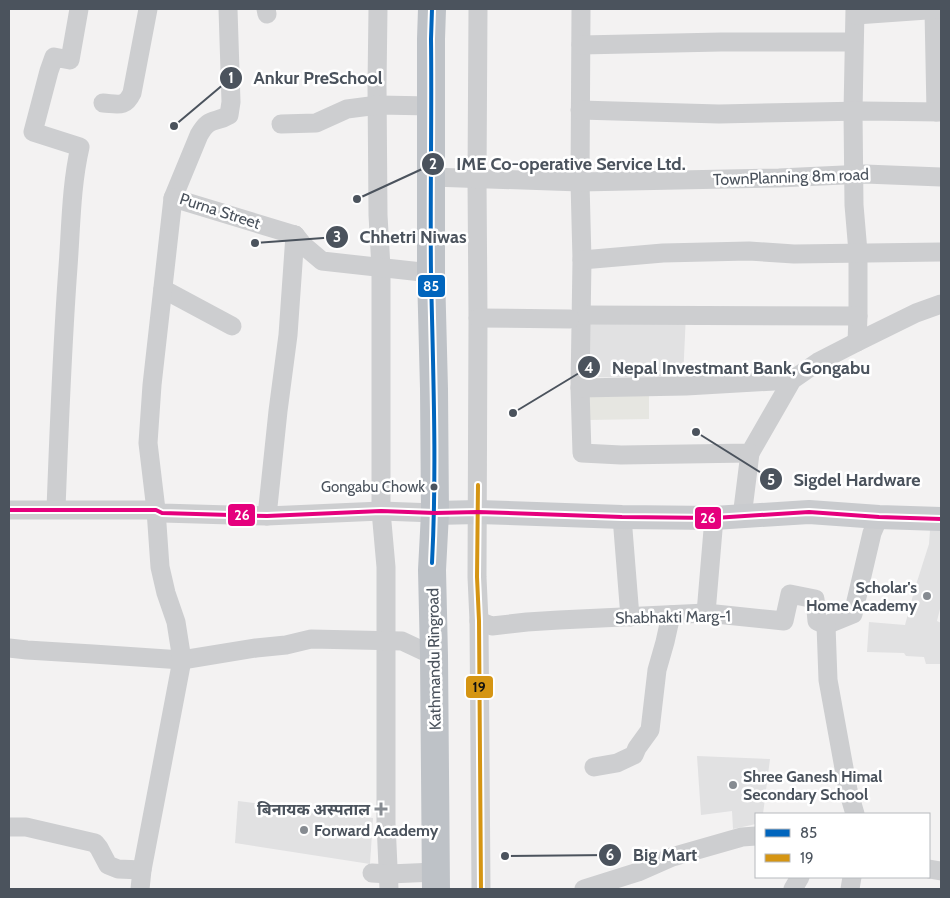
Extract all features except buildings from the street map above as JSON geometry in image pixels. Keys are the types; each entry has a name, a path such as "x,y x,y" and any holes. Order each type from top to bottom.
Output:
{"highway":[{"name":"Kathmandu Ringroad","path":"432,9 431,273 435,513 432,570 436,880"}],"main road":[{"path":"435,513 478,512 714,518 809,512 941,519"}],"street":[{"path":"56,510 64,327 76,163 80,147 33,132 54,57 70,60 78,9"},
{"path":"104,102 121,104 128,100 132,93 148,9"},
{"name":"Purna Street","path":"228,9 231,102 229,115 204,126 198,135 172,198 295,235"},
{"path":"378,9 381,511 386,566 387,641 384,879 436,880"},
{"path":"478,9 477,577 481,889"},
{"path":"581,9 580,182 582,260 576,317 582,453 621,455 750,453"},
{"path":"580,110 719,114 853,112 863,111 939,112 938,9 855,12 853,112 853,174 858,252 857,342"},
{"path":"581,45 854,42"},
{"path":"280,124 316,123 347,108 432,106"},
{"name":"TownPlanning 8m road","path":"432,177 580,182 779,178 853,174 941,177"},
{"path":"140,889 182,660 176,622 166,593 160,567 148,442 152,385 172,198"},
{"path":"295,235 303,245 322,261 431,273"},
{"path":"267,516 288,335 295,235"},
{"path":"582,260 692,252 749,251 794,254 941,252"},
{"path":"163,289 232,326"},
{"path":"742,517 750,453 792,380 818,362 857,342 916,313 941,304"},
{"path":"478,318 858,316"},
{"path":"580,388 686,386 792,380"},
{"path":"9,510 156,510 162,513 267,516 381,511 435,513"},
{"path":"622,516 630,617"},
{"path":"826,625 853,614 872,533 878,517"},
{"path":"706,613 714,518"},
{"name":"Shabhakti Marg-1","path":"479,621 492,626 559,620 706,613 784,621 790,594 815,599 817,620 826,625 828,680 848,790 855,813"},
{"path":"594,767 617,764 634,756 637,748 650,730 657,670 671,615"},
{"path":"9,648 182,660 311,639 402,641 434,656"},
{"path":"9,827 26,827 95,843 100,848 108,865 118,869 142,870"},
{"path":"584,889 638,872 672,857 742,837 755,836"},
{"path":"793,889 799,878"}],"shaded area":[{"path":"583,314 686,314 683,378 582,377"},
{"path":"649,392 649,419 587,420 587,393"},
{"name":"Scholar's Home Academy","path":"931,517 941,517 941,605 937,621 941,623 941,664 926,664 924,657 906,656 904,653 867,652 869,622 905,625 929,544"},
{"name":"Shree Ganesh Himal Secondary School","path":"697,756 770,759 763,813 755,813 755,824 733,829 732,811 701,815"},
{"name":"Forward Academy","path":"238,801 373,818 370,864 235,843"}],"transit line":[{"name":"85","path":"432,9 431,245 434,455 432,563"},
{"name":"19","path":"478,485 477,577 481,889"},
{"name":"26","path":"9,510 156,510 162,513 267,516 381,511 478,512 714,518 809,512 941,519"}],"place":[{"name":"Ankur PreSchool","path":"174,126"},
{"name":"IME Co-operative Service Ltd.","path":"357,199"},
{"name":"Chhetri Niwas","path":"255,243"},
{"name":"Nepal Investmant Bank, Gongabu","path":"513,413"},
{"name":"Sigdel Hardware","path":"696,432"},
{"name":"Gongabu Chowk","path":"434,487"},
{"name":"Scholar's Home Academy","path":"927,596"},
{"name":"Shree Ganesh Himal Secondary School","path":"733,785"},
{"name":"बिनायक अस्पताल","path":"381,809"},
{"name":"Forward Academy","path":"304,830"},
{"name":"Big Mart","path":"505,856"}]}
